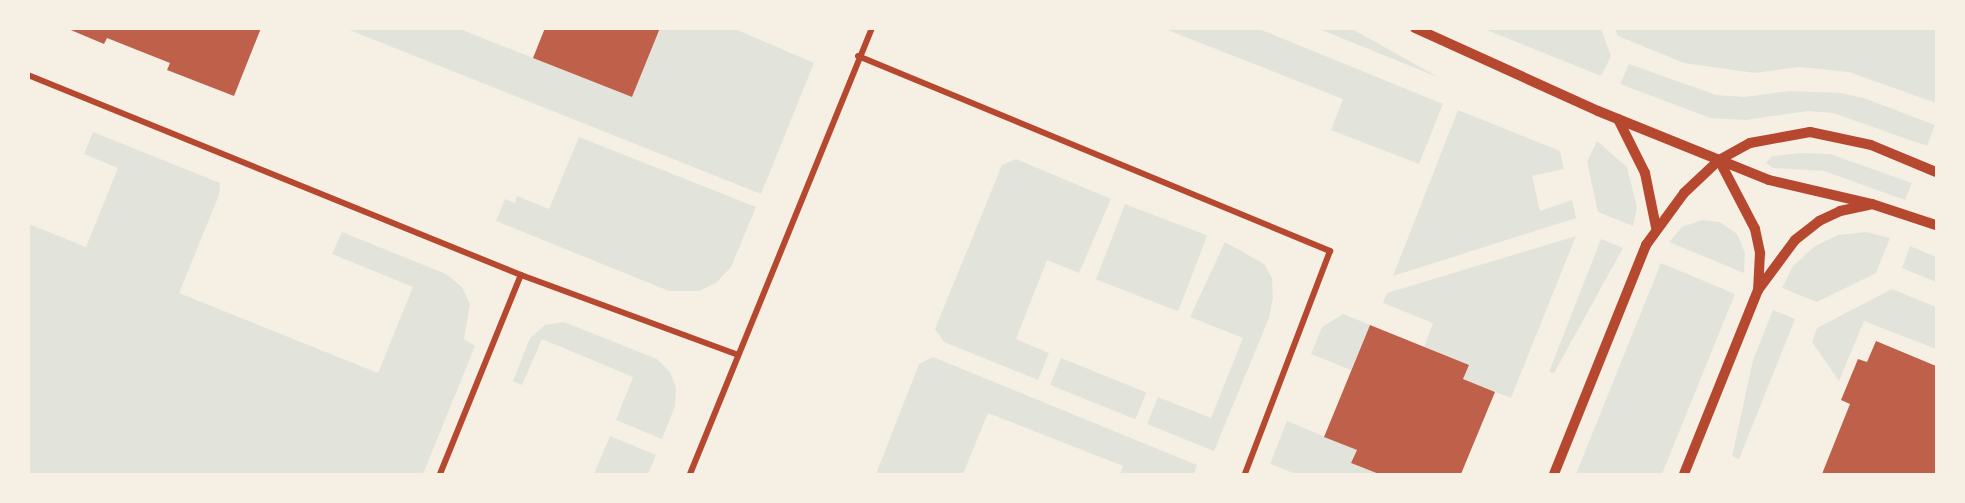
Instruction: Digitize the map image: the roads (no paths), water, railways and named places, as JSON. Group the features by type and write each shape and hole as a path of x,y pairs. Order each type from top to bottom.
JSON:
{"street":[{"path":"690,474 858,56 872,28"},
{"path":"1415,28 1618,119 1768,180 1872,204 1936,225"},
{"path":"858,56 1330,251 1245,474"},
{"path":"28,75 520,275 738,356"},
{"path":"1618,119 1645,173 1656,227"},
{"path":"1554,474 1656,227 1684,193 1719,160 1750,143 1810,132 1871,145 1936,172"},
{"path":"1719,160 1755,229 1760,253 1758,290"},
{"path":"1684,474 1758,290 1795,240 1819,221 1839,211 1872,204"},
{"path":"440,474 520,275"}]}
